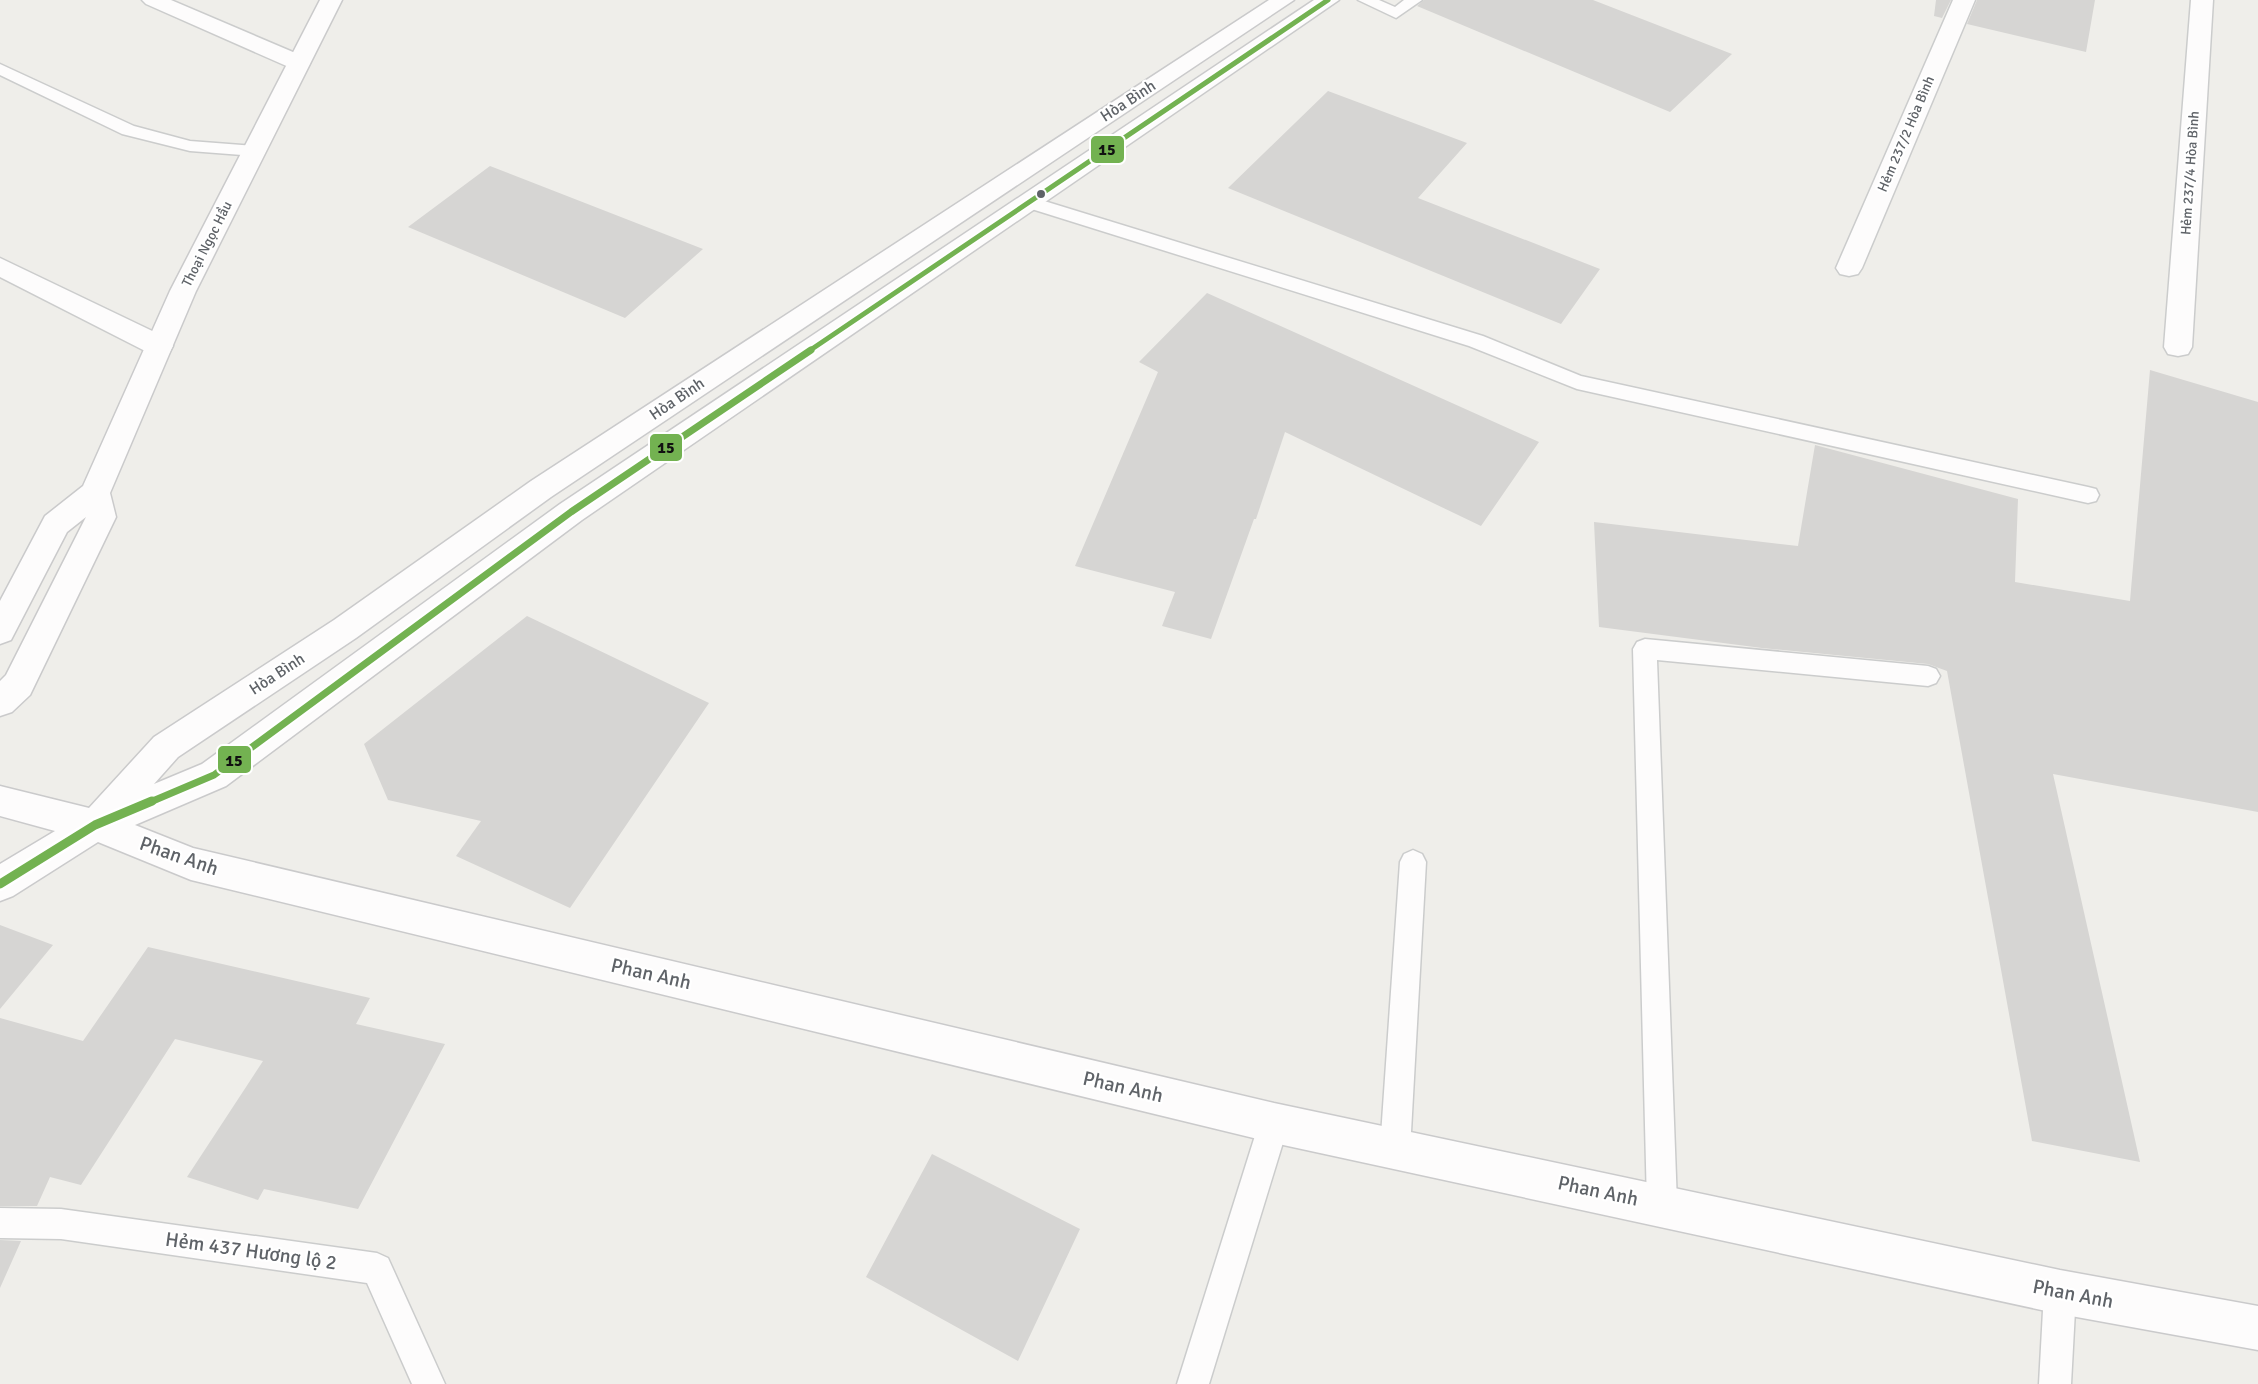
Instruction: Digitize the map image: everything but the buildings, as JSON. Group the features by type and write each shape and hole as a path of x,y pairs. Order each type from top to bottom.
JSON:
{"main road":[{"path":"153,0 299,63"},
{"name":"Thoại Ngọc Hầu","path":"0,631 56,524 95,493 183,291 331,0"},
{"name":"Hòa Bình","path":"95,825 166,747 345,629 551,482 1283,0"},
{"name":"Hòa Bình","path":"0,884 95,825 214,775 379,651 571,512 1328,0"},
{"name":"Hẻm 237/2 Hòa Bình","path":"1849,268 1964,0"},
{"name":"Hẻm 237/4 Hòa Bình","path":"2178,347 2202,0"},
{"path":"0,266 159,346"},
{"name":"Thoại Ngọc Hầu","path":"0,702 18,685 100,517 95,493"},
{"name":"Phan Anh","path":"0,801 95,825 191,864 1274,1123 1662,1204 2060,1292 2258,1328"}],"lane":[{"path":"1366,0 1396,13 1414,0"},
{"path":"0,69 128,130 190,146 255,151"},
{"path":"1028,202 1476,341 1577,382 2088,495"},
{"path":"1662,1204 1645,649 1928,676"},
{"path":"1395,1150 1413,862"},
{"path":"1193,1384 1274,1123"},
{"name":"Hẻm 437 Hương lộ 2","path":"0,1223 61,1224 377,1269 429,1384"},
{"path":"2055,1384 2060,1292"}],"transit line":[{"name":"15","path":"0,884 95,825 214,775 571,512 1328,0"}]}
